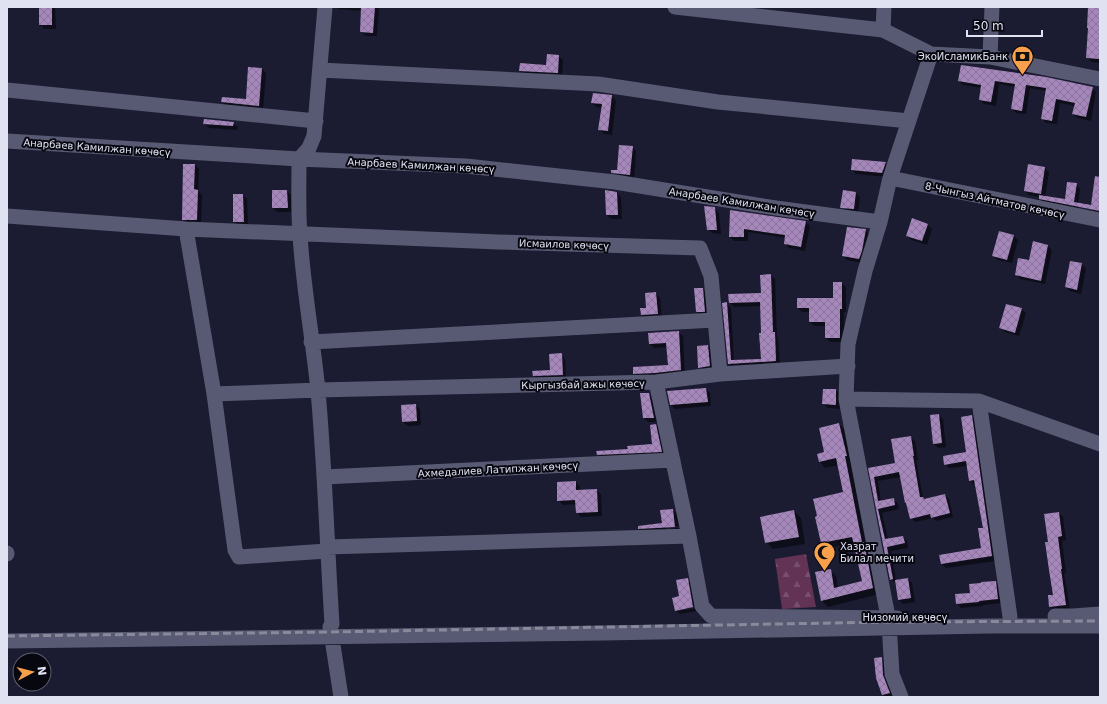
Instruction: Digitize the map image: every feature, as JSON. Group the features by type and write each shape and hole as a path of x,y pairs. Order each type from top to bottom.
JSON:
{"street":[{"path":"325,7 314,136 309,148 300,159 300,234 311,342 318,390 332,624 330,628 341,697"},
{"path":"675,7 883,30 931,54 990,57 1100,79"},
{"path":"883,30 884,7"},
{"path":"990,57 992,7"},
{"path":"901,697 892,674 888,623 846,399 848,344 865,271 880,222 890,178 931,54"},
{"path":"320,70 598,84 718,102 909,120"},
{"path":"7,90 316,121"},
{"name":"Анарбаев Камилжан көчөсү","path":"7,141 300,159 466,166 615,182 776,208 880,222"},
{"name":"8-Чынгыз Айтматов көчөсү","path":"890,178 1100,220"},
{"path":"7,216 186,229 300,234"},
{"path":"186,229 214,394 235,550 239,557 327,549 689,536 656,382"},
{"name":"Исмаилов көчөсү","path":"300,234 700,248 712,276 720,374"},
{"path":"311,342 715,320"},
{"name":"Кыргызбай ажы көчөсү","path":"214,394 656,382 720,374 848,366"},
{"path":"846,399 979,401 1100,444"},
{"path":"979,401 1010,616"},
{"name":"Ахмедалиев Латипжан көчөсү","path":"324,477 672,460"},
{"name":"Низомий көчөсү","path":"689,536 702,606 711,616 888,623 1010,616 1072,616 1100,614"},
{"path":"7,641 331,637 888,623 989,626 1100,626"}],"green space":[{"path":"806,554 816,607 782,609 775,559"}],"building":[{"path":"39,7 52,7 52,25 39,25"},
{"path":"361,7 375,7 373,33 360,32"},
{"path":"1088,7 1100,7 1099,59 1086,58"},
{"path":"547,54 559,55 558,73 519,71 520,63 546,65"},
{"path":"961,65 1046,77 1093,87 1086,117 1072,114 1075,103 1056,99 1052,121 1041,119 1046,88 1026,85 1022,111 1011,109 1015,84 995,81 991,102 979,100 981,85 958,81"},
{"path":"248,67 262,68 259,106 221,102 222,97 246,99"},
{"path":"593,93 612,95 608,131 598,130 602,104 591,103"},
{"path":"204,119 234,122 233,126 203,124"},
{"path":"619,145 633,146 630,175 611,173 611,170 617,171"},
{"path":"852,159 886,162 882,173 851,170"},
{"path":"183,164 195,164 194,189 198,190 197,220 182,220"},
{"path":"1028,164 1045,167 1041,194 1024,191"},
{"path":"1095,176 1100,177 1100,211 1039,199 1039,195 1065,199 1067,182 1077,183 1074,202 1091,205"},
{"path":"272,190 287,190 288,208 272,208"},
{"path":"605,190 617,192 618,215 606,215"},
{"path":"843,190 856,192 854,209 840,208"},
{"path":"233,194 243,194 244,222 233,222"},
{"path":"704,206 715,207 717,230 707,230"},
{"path":"730,210 806,221 801,247 784,244 785,235 744,229 744,237 729,237"},
{"path":"912,218 928,224 922,241 906,236"},
{"path":"847,227 866,229 859,259 842,256"},
{"path":"999,231 1014,235 1007,260 992,256"},
{"path":"1033,241 1048,245 1041,281 1015,275 1018,258 1029,260"},
{"path":"1070,261 1082,263 1077,290 1065,287"},
{"path":"771,274 773,332 775,332 776,361 728,364 722,303 727,302 731,360 761,359 759,333 761,333 760,302 729,303 728,294 761,293 760,275"},
{"path":"833,282 842,282 840,338 825,338 825,322 809,322 809,308 797,308 797,298 833,298"},
{"path":"694,288 703,288 705,312 696,312"},
{"path":"656,292 658,314 641,315 640,308 646,308 645,293"},
{"path":"1006,304 1022,308 1015,333 999,328"},
{"path":"679,331 681,370 633,374 633,367 668,365 666,343 649,344 648,333"},
{"path":"708,345 710,366 698,368 697,346"},
{"path":"562,353 563,375 533,376 532,371 550,370 549,354"},
{"path":"706,388 708,402 670,405 667,391"},
{"path":"823,389 836,389 836,405 822,404"},
{"path":"640,393 649,393 654,418 643,418"},
{"path":"416,404 417,421 402,422 401,405"},
{"path":"939,414 942,443 933,444 930,415"},
{"path":"972,415 992,556 941,564 939,555 981,548 978,528 983,528 974,480 969,481 966,461 944,465 943,456 966,452 961,417"},
{"path":"839,423 847,456 845,456 862,542 864,542 873,588 821,601 815,572 831,569 834,588 862,581 852,537 821,543 815,517 817,516 813,499 843,492 836,458 819,462 817,454 824,452 819,428"},
{"path":"656,424 662,452 597,455 596,451 628,449 627,446 652,444 650,425"},
{"path":"911,436 920,497 923,497 924,499 945,494 950,513 931,518 930,514 910,519 905,503 899,472 874,477 878,501 894,498 895,505 878,509 885,539 903,536 905,543 887,547 893,579 890,580 868,468 895,463 891,439"},
{"path":"576,481 576,490 597,489 598,512 576,513 575,500 557,501 557,482"},
{"path":"673,509 675,527 638,529 638,526 662,523 660,510"},
{"path":"794,510 799,537 765,543 760,517"},
{"path":"1059,512 1062,536 1058,537 1066,605 1049,607 1048,595 1053,595 1045,542 1048,542 1044,514"},
{"path":"688,578 693,607 675,611 672,598 679,596 676,580"},
{"path":"908,578 911,598 898,600 895,580"},
{"path":"996,581 998,599 956,604 955,594 970,593 969,584"},
{"path":"882,657 883,675 890,693 882,695 876,678 874,658"}],"railway":[{"path":"7,636 889,622 1100,621"}],"place":[{"name":"ЭкоИсламикБанк","path":"1023,76"},
{"name":"Хазрат Билал мечити","path":"824,572"}]}
